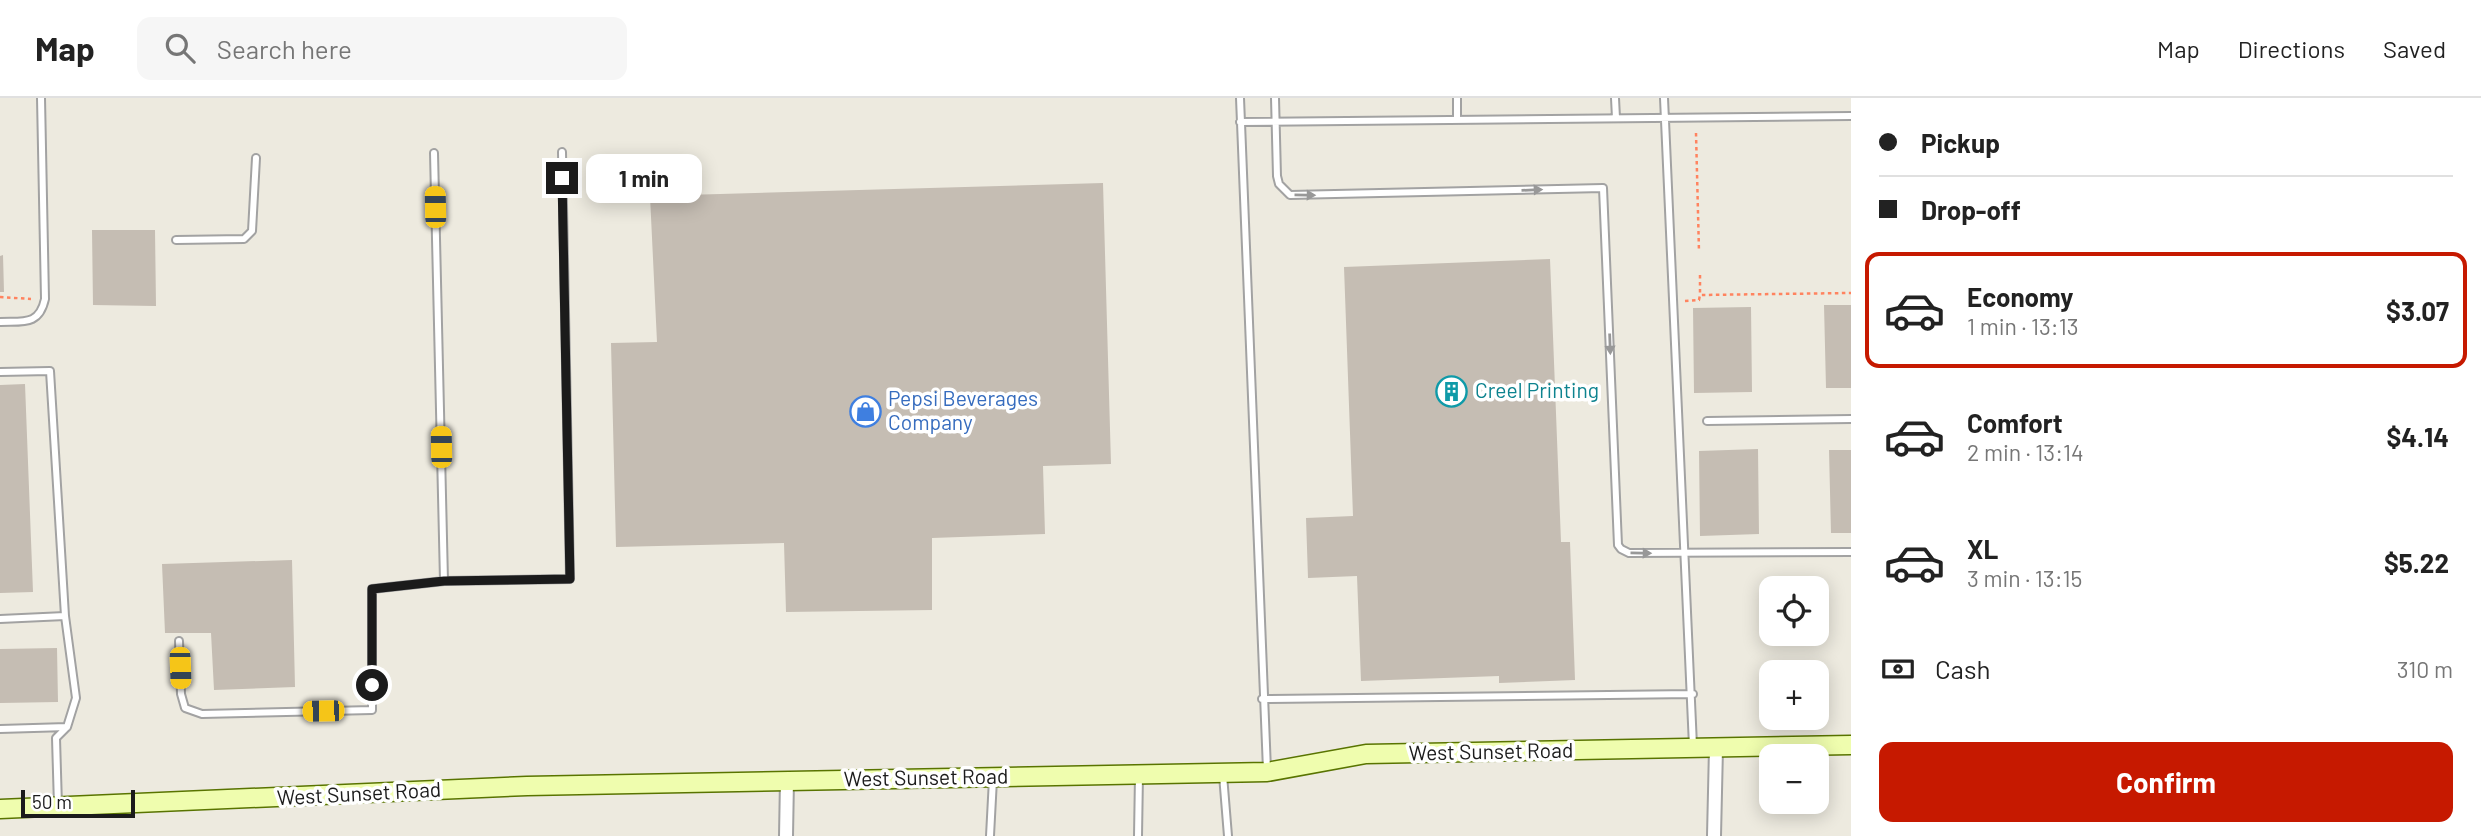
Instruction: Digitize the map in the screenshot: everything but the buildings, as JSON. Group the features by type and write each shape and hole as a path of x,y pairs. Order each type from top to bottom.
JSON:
{"main road":[{"name":"West Sunset Road","path":"0,810 527,786 1267,772 1366,754 1851,745"}],"street":[{"path":"1714,836 1716,748"},
{"path":"786,836 787,780"}],"lane":[{"path":"0,322 36,318 42,311 45,299 41,98"},
{"path":"1240,98 1267,772"},
{"path":"1275,98 1277,176 1279,184 1290,195 1603,188 1618,545 1629,552 1686,554 1851,552"},
{"path":"1457,98 1457,120"},
{"path":"1615,98 1616,118"},
{"path":"1664,98 1693,694 1693,748"},
{"path":"1240,122 1851,116"},
{"path":"179,641 181,695 185,708 202,714 372,710 372,589 444,581 570,579 562,152"},
{"path":"434,153 444,581"},
{"path":"176,240 244,239 252,231 256,158"},
{"path":"0,372 50,371 65,616 76,698 67,727 56,738 58,808"},
{"path":"1707,421 1851,419"},
{"path":"0,619 65,616"},
{"path":"1262,699 1693,694"},
{"path":"0,729 67,727"},
{"path":"1223,773 1228,836"},
{"path":"1138,836 1139,774"},
{"path":"990,836 993,777"}],"path":[{"path":"1696,134 1699,252"},
{"path":"1681,301 1699,300 1700,275"},
{"path":"1700,295 1851,293"},
{"path":"0,297 31,299"}],"place":[{"name":"Creel Printing","path":"1452,391"},
{"name":"Pepsi Beverages Company","path":"865,411"}],"route":[{"path":"372,685 372,589 444,581 570,579 562,178"}]}
